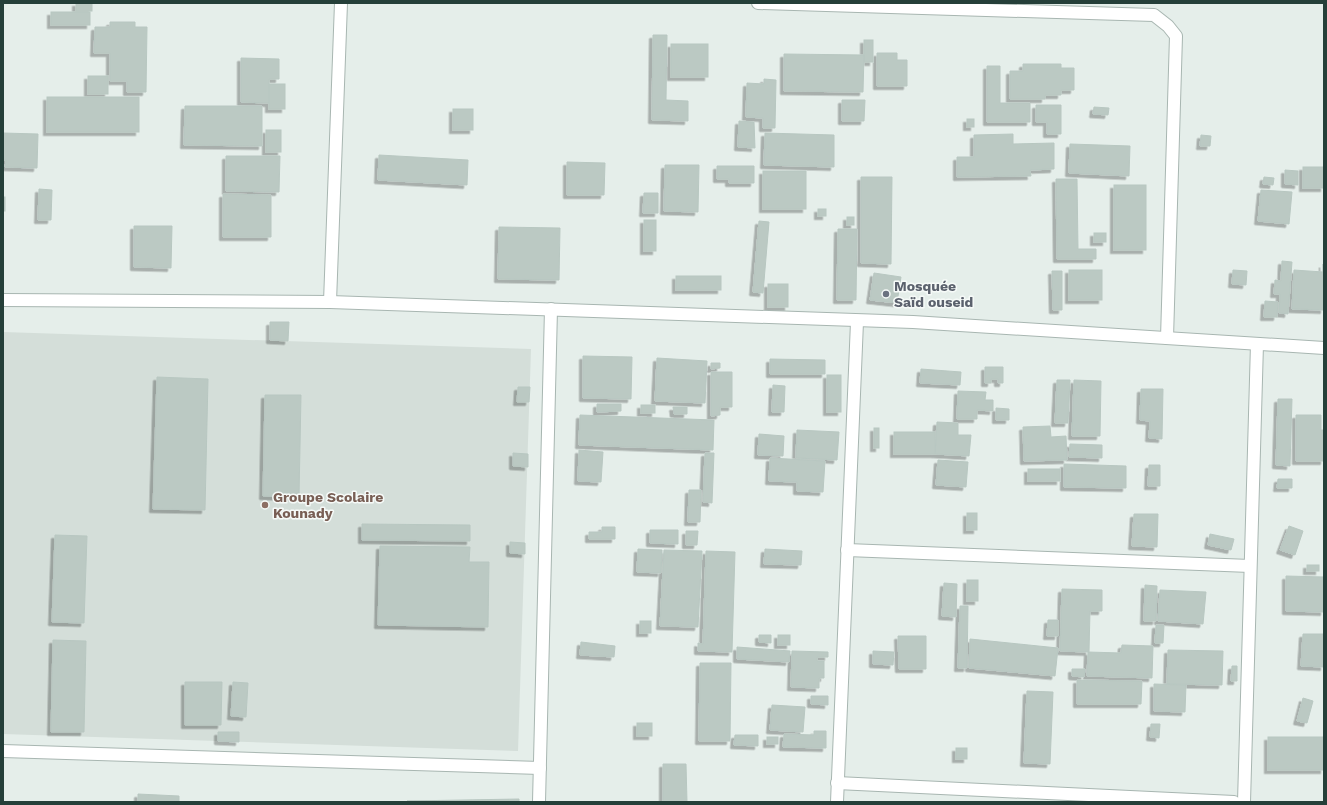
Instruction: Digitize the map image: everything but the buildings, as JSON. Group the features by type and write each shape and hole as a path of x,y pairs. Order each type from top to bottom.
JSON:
{"street":[{"path":"330,302 341,3"},
{"path":"758,3 1154,15 1168,26 1176,36 1167,338"},
{"path":"3,300 330,302 551,309 857,322 913,322 1324,348"},
{"path":"539,802 551,309"},
{"path":"837,802 857,322"},
{"path":"1244,802 1257,344"},
{"path":"847,550 1250,566"},
{"path":"3,751 540,768"},
{"path":"838,783 1234,802"}],"shaded area":[{"name":"Groupe Scolaire Kounady","path":"3,332 531,349 518,751 3,734"}],"place":[{"name":"Mosquée Saïd ouseid","path":"886,294"},
{"name":"Groupe Scolaire Kounady","path":"265,505"}]}
